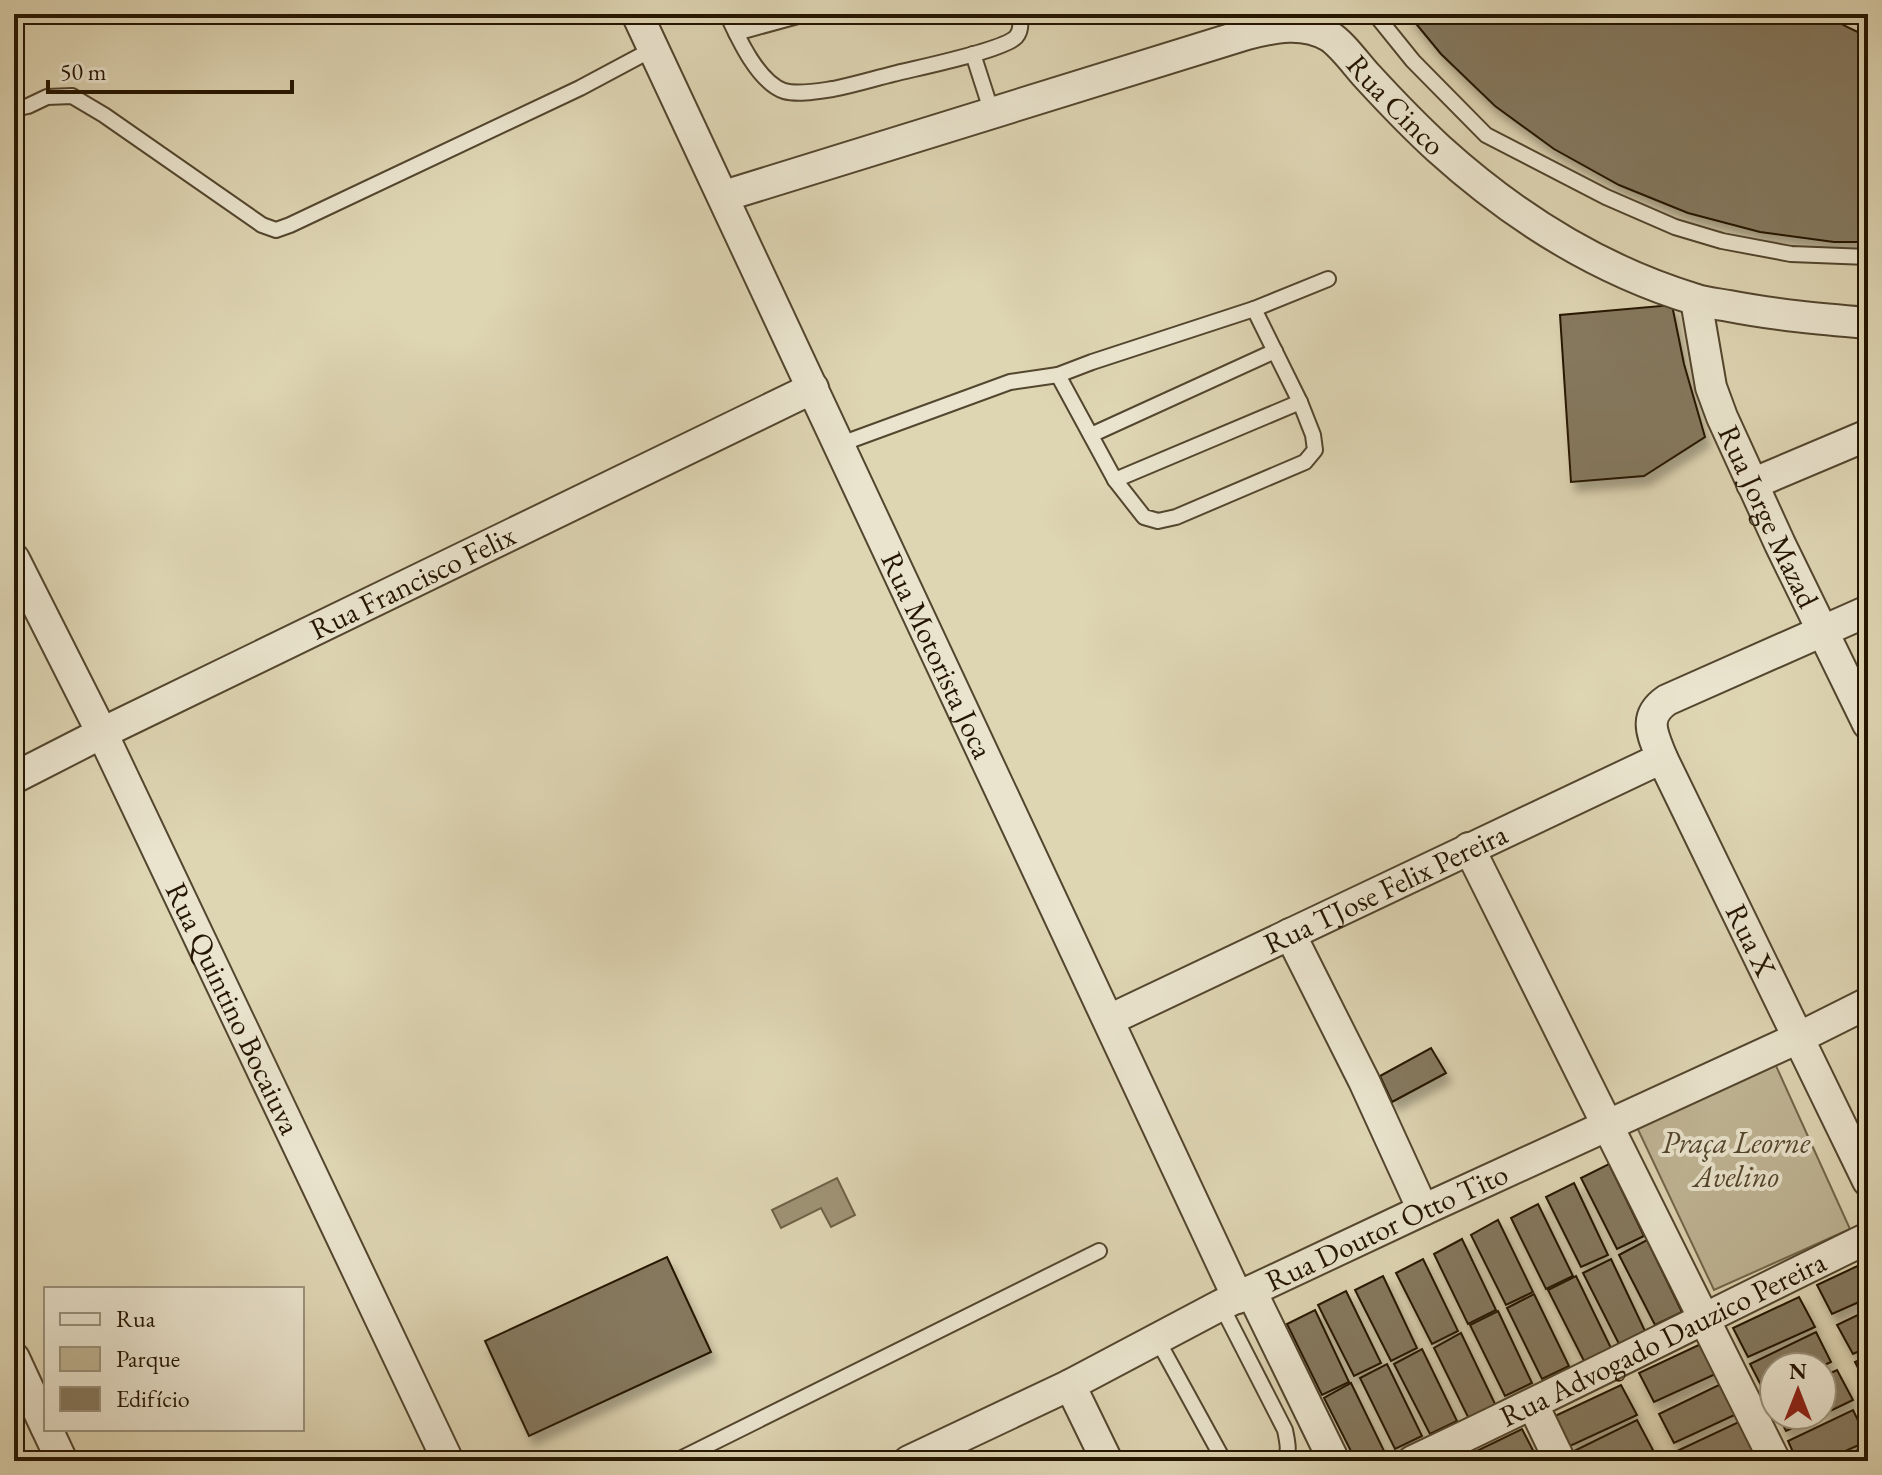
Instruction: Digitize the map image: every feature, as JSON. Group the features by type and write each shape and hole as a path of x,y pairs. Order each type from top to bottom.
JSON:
{"street":[{"name":"Rua Motorista Joca","path":"637,14 1237,1298 1334,1461"},
{"name":"Rua Cinco","path":"724,196 1247,34 1308,21 1331,37 1420,132 1467,174 1565,242 1626,273 1696,300 1768,314 1868,323"},
{"name":"Rua Jorge Mazad","path":"1696,300 1711,387 1722,417 1868,724"},
{"name":"Rua Francisco Felix","path":"14,778 813,388"},
{"path":"1752,484 1868,435"},
{"name":"Rua Quintino Bocaiuva","path":"14,559 102,733 448,1461"},
{"path":"1822,631 1868,611"},
{"name":"Rua X","path":"1822,631 1667,700 1658,708 1651,722 1662,758 1868,1181"},
{"name":"Rua TJose Felix Pereira","path":"1109,1020 1662,758"},
{"path":"1469,848 1775,1461"},
{"path":"1290,934 1364,1081 1423,1210"},
{"name":"Rua Doutor Otto Tito","path":"909,1461 1070,1385 1237,1298 1868,1003"},
{"name":"Rua Advogado Dauzico Pereira","path":"1413,1461 1533,1405 1868,1238"},
{"path":"14,1358 44,1424"},
{"path":"1070,1385 1107,1461"},
{"path":"1533,1405 1560,1461"},
{"path":"47,1431 62,1461"}],"lane":[{"path":"727,14 768,82 786,92 835,88 973,54 1014,39 1021,24 1019,14"},
{"path":"736,33 805,14"},
{"path":"1375,14 1413,61 1486,135 1606,197 1675,227 1722,241 1791,254 1868,257"},
{"path":"14,109 47,97 72,96 262,225 276,230 580,88 653,49"},
{"path":"973,54 992,113"},
{"path":"838,445 1010,382 1058,375 1254,309 1328,279"},
{"path":"1058,375 1115,480 1144,517 1158,521 1176,517 1305,462 1315,450 1313,435 1300,402 1254,309"},
{"path":"1091,435 1275,351"},
{"path":"1115,480 1300,402"},
{"path":"676,1461 1099,1251"},
{"path":"1237,1298 1285,1430 1288,1454 1285,1461"},
{"path":"1157,1339 1224,1461"}],"green space":[{"name":"Praça Leorne Avelino","path":"1772,1057 1850,1229 1714,1290 1633,1119"}],"shaded area":[{"path":"837,1178 855,1215 831,1227 821,1208 781,1228 772,1210"}],"building":[{"path":"1408,14 1827,14 1868,37 1868,242 1834,242 1760,232 1688,213 1619,185 1554,149 1495,106 1441,54"},
{"path":"1672,305 1684,364 1705,437 1644,476 1571,482 1560,315"},
{"path":"1431,1048 1446,1073 1392,1102 1380,1076"},
{"path":"1609,1164 1644,1236 1617,1249 1581,1178"},
{"path":"1574,1183 1608,1255 1581,1267 1546,1197"},
{"path":"1538,1204 1573,1276 1546,1289 1511,1218"},
{"path":"1498,1220 1533,1292 1506,1305 1471,1235"},
{"path":"1462,1239 1496,1310 1468,1324 1434,1254"},
{"path":"1647,1240 1682,1312 1655,1325 1619,1255"},
{"path":"667,1257 711,1352 529,1436 485,1341"},
{"path":"1423,1259 1458,1331 1432,1344 1396,1273"},
{"path":"1611,1259 1645,1331 1619,1344 1583,1273"},
{"path":"1868,1261 1868,1298 1832,1314 1817,1285"},
{"path":"1383,1276 1417,1348 1391,1361 1355,1290"},
{"path":"1576,1276 1611,1348 1584,1361 1548,1290"},
{"path":"1346,1291 1381,1363 1354,1376 1318,1305"},
{"path":"1534,1294 1569,1366 1542,1379 1507,1308"},
{"path":"1799,1297 1815,1327 1748,1357 1733,1328"},
{"path":"1315,1310 1349,1382 1322,1395 1287,1324"},
{"path":"1868,1310 1868,1347 1853,1354 1837,1325"},
{"path":"1498,1311 1532,1383 1505,1396 1470,1325"},
{"path":"1816,1332 1826,1351 1777,1351"},
{"path":"1461,1333 1496,1406 1469,1419 1434,1348"},
{"path":"1705,1342 1720,1372 1654,1402 1639,1373"},
{"path":"1422,1349 1457,1421 1430,1434 1394,1364"},
{"path":"1868,1356 1868,1388 1855,1362"},
{"path":"1758,1360 1758,1379 1750,1364"},
{"path":"1387,1364 1422,1436 1395,1449 1360,1378"},
{"path":"1838,1372 1853,1400 1838,1407"},
{"path":"1725,1382 1741,1412 1674,1443 1659,1414"},
{"path":"1351,1383 1386,1455 1374,1461 1356,1461 1324,1398"},
{"path":"1621,1385 1637,1415 1570,1446 1555,1416"},
{"path":"1853,1410 1868,1441 1823,1461 1797,1461 1788,1441 1809,1431 1838,1431 1838,1417"},
{"path":"1637,1420 1653,1450 1630,1461 1576,1461 1572,1452"},
{"path":"1743,1420 1758,1450 1734,1461 1682,1461 1677,1451"},
{"path":"1522,1429 1538,1460 1456,1461"},
{"path":"1868,1445 1868,1461 1835,1461"}]}
